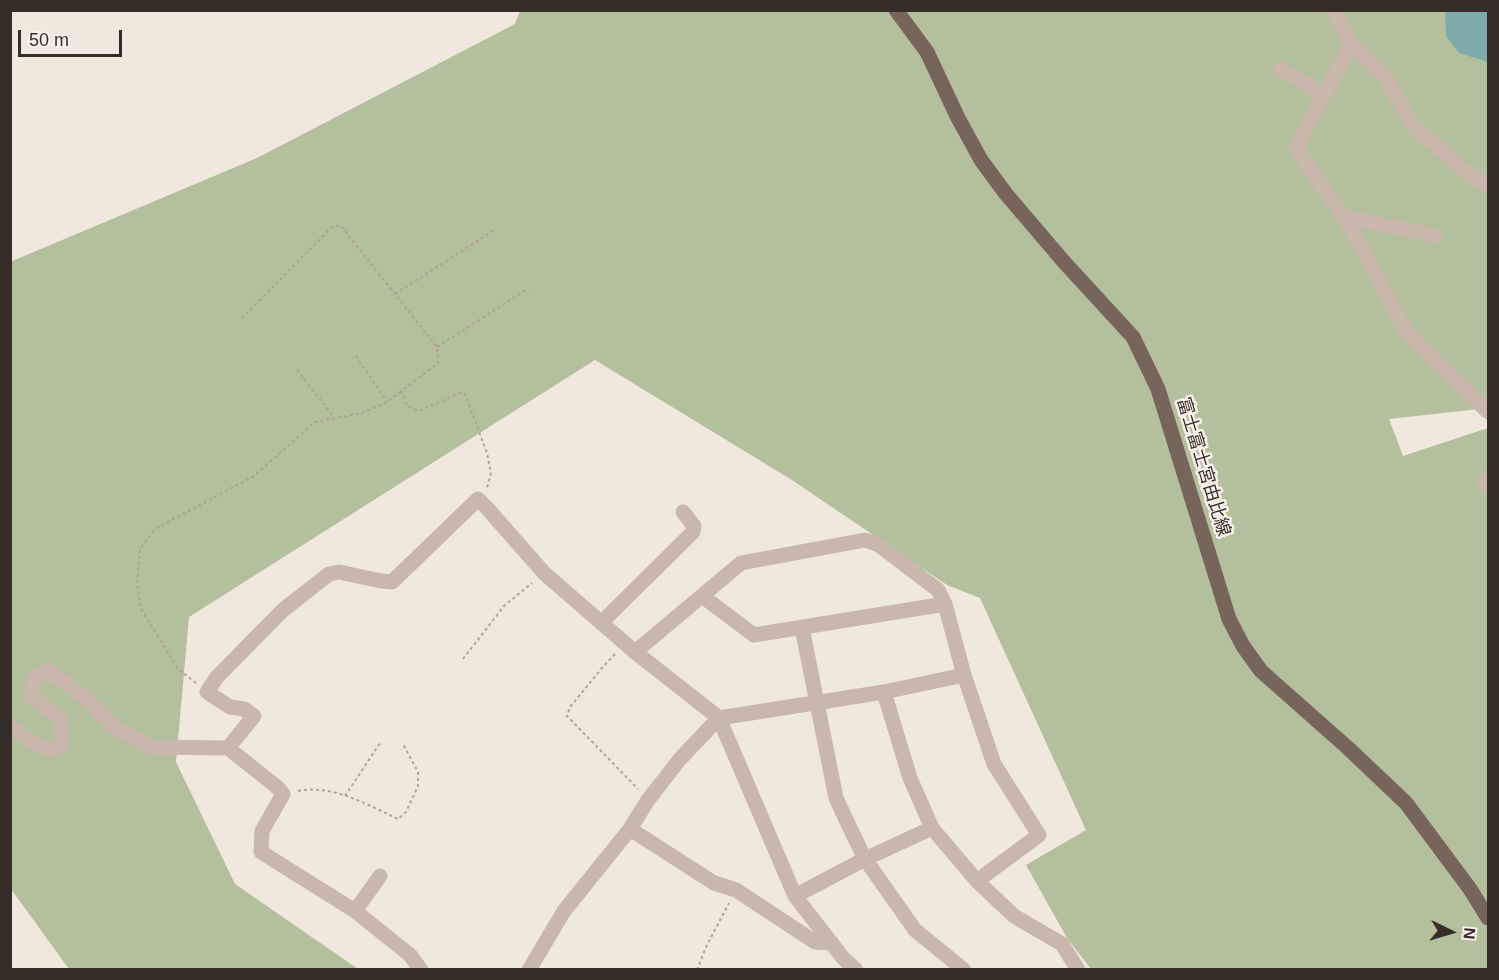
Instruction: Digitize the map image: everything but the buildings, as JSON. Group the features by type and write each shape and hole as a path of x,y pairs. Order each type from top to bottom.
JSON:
{"main road":[{"name":"富士富士宮由比線","path":"896,10 927,52 981,160 1006,194 1064,262 1133,337 1158,389 1229,619 1243,646 1261,670 1406,803 1470,889 1488,918"}],"street":[{"path":"1333,10 1351,44 1385,77 1414,127 1476,180 1488,185"},
{"path":"1351,44 1296,148 1351,229 1407,333 1488,412"},
{"path":"1281,69 1324,95"},
{"path":"1342,216 1435,236"},
{"path":"228,748 254,716 244,709 230,707 207,692 217,676 283,609 329,574 339,572 392,582 477,499 544,573 630,648 719,718 795,896 843,958 856,969"},
{"path":"601,623 693,531 694,526 683,512"},
{"path":"630,648 702,596 741,563 865,540 879,545 938,590 945,604 964,675 994,764 1039,835 977,880"},
{"path":"702,596 754,635 945,604"},
{"path":"802,628 836,798 849,826 865,859 915,930 964,969"},
{"path":"10,726 33,743 52,750 62,744 60,719 31,696 34,679 47,671 71,686 114,727 150,747 228,748 283,794 262,831 261,852 355,911 410,955 421,969"},
{"path":"529,969 564,911 630,829 648,800 680,759 719,718 884,692 964,675"},
{"path":"884,692 910,778 932,828 977,880 1014,916 1062,944 1078,969"},
{"path":"795,896 865,859 932,828"},
{"path":"630,829 714,883 736,890 815,942 832,943"},
{"path":"355,911 380,876"}],"path":[{"path":"207,692 178,669 141,609 137,583 140,549 155,529 254,476 315,422 363,413 387,402 438,363 436,347 340,225 332,227 242,318"},
{"path":"394,294 496,229"},
{"path":"436,347 529,288"},
{"path":"356,356 387,402"},
{"path":"297,370 334,417"},
{"path":"401,392 407,405 415,410 422,410 459,393 465,394 487,453 491,473 487,487 477,499"},
{"path":"463,659 504,606 544,573"},
{"path":"630,648 602,668 570,707 567,716 648,800"},
{"path":"345,796 381,743"},
{"path":"283,794 308,789 333,792 398,819 406,812 418,786 418,772 403,744"},
{"path":"697,969 736,890"}],"green space":[{"path":"520,11 1488,11 1488,408 1389,419 1403,456 1488,428 1488,969 1091,969 1067,938 1026,865 1086,830 980,598 947,585 792,480 595,360 189,617 176,762 235,884 358,969 69,969 11,889 10,262 257,158 515,24"}],"water":[{"path":"1445,11 1488,11 1488,62 1459,53 1446,36"}]}
